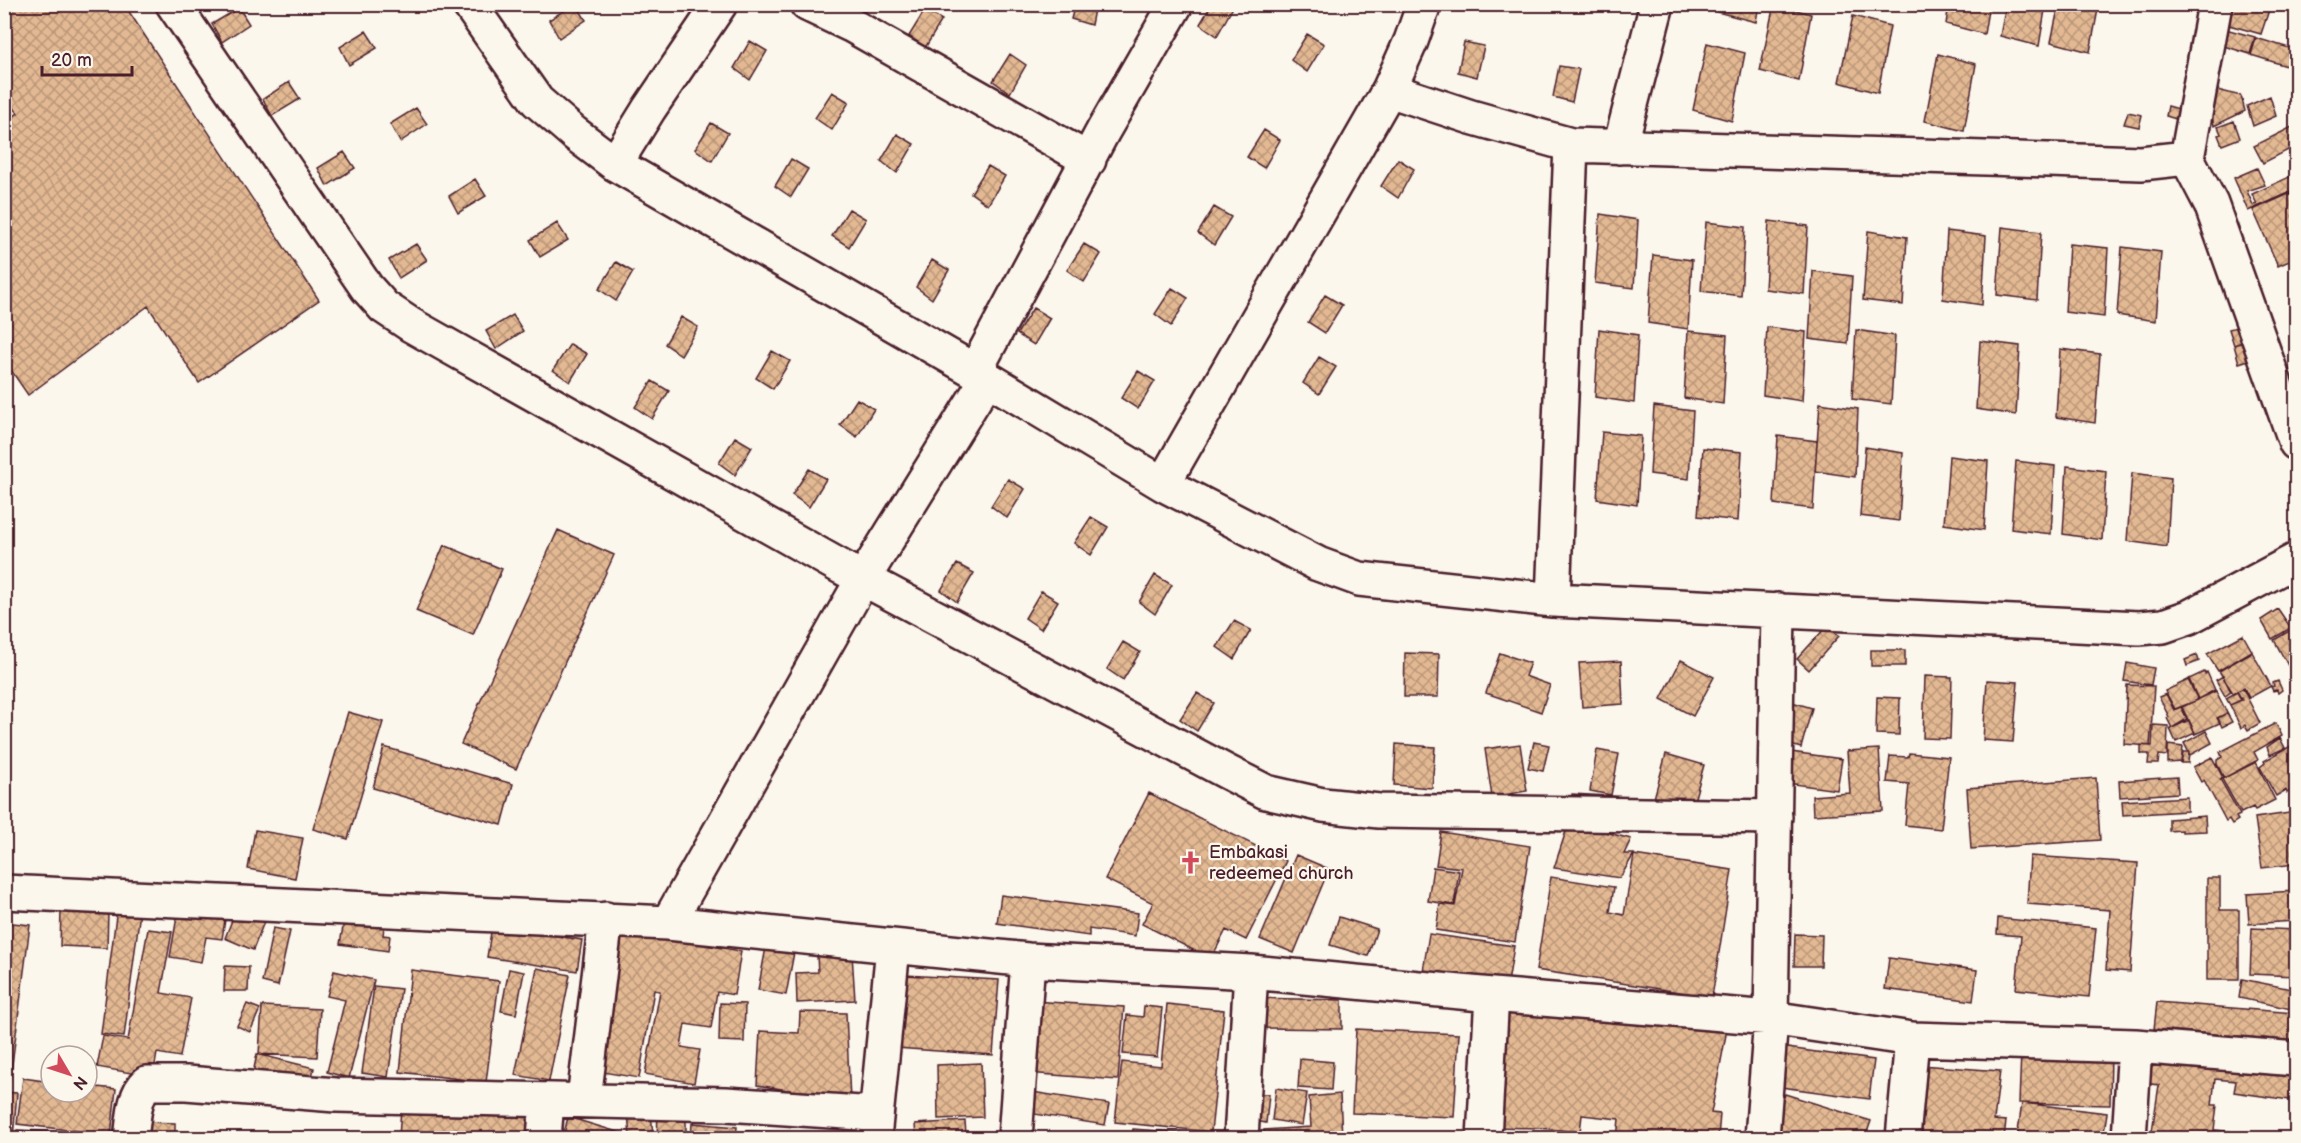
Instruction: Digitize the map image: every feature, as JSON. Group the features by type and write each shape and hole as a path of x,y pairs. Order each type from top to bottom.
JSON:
{"street":[{"path":"173,4 367,288 384,307 411,325 863,579 1266,792 1323,805 1379,811 1775,817"},
{"path":"469,4 537,101 615,164 981,375 1162,484 1318,564 1359,579 1553,600 2127,627 2163,626 2189,617 2296,560"},
{"path":"615,164 720,4"},
{"path":"807,4 851,25 1089,160"},
{"path":"668,923 981,375 1103,131 1176,4"},
{"path":"1162,484 1389,90 1411,41 1424,4"},
{"path":"1620,147 1657,4"},
{"path":"2215,4 2187,158 2211,204 2296,442"},
{"path":"1389,90 1471,117 1571,145 2142,163 2187,158"},
{"path":"1553,600 1571,145"},
{"path":"1762,1138 1771,1018 1778,610"},
{"path":"4,892 668,923 1028,960 1251,972 1771,1018 1912,1039 2135,1046 2296,1059"},
{"path":"584,1099 606,919"},
{"path":"131,1138 137,1101 141,1089 147,1083 186,1083 336,1095 726,1104 875,1126 893,947"},
{"path":"1016,1138 1028,960"},
{"path":"1241,1138 1251,972"},
{"path":"1484,1138 1492,995"},
{"path":"1903,1138 1912,1039"},
{"path":"2129,1138 2135,1046"},
{"path":"544,1138 547,1101"}],"building":[{"path":"4,4 124,4 319,300 199,383 148,306 28,395 4,360 4,123 18,113 4,95"},
{"path":"574,4 586,20 559,38 549,20"},
{"path":"1075,4 1095,4 1091,25 1071,19"},
{"path":"1212,4 1228,4 1233,7 1217,36 1200,24"},
{"path":"1573,4 1594,4 1593,10"},
{"path":"1718,4 1759,4 1756,22 1717,12"},
{"path":"1774,4 1811,14 1799,81 1760,71"},
{"path":"1949,4 1989,4 1984,34 1946,24"},
{"path":"2006,4 2046,4 2039,46 2000,36"},
{"path":"2059,4 2099,4 2090,52 2051,42"},
{"path":"2222,4 2271,4 2261,34 2218,22"},
{"path":"239,8 249,24 222,42 212,24"},
{"path":"925,10 942,20 925,48 909,36"},
{"path":"1853,16 1890,26 1878,93 1839,82"},
{"path":"2218,27 2255,37 2250,54 2214,43"},
{"path":"366,31 377,48 349,65 340,47"},
{"path":"1307,34 1324,44 1307,72 1291,60"},
{"path":"2256,38 2296,50 2290,67 2251,55"},
{"path":"750,41 767,51 750,80 734,68"},
{"path":"1464,42 1484,46 1477,77 1458,72"},
{"path":"1707,43 1745,53 1732,121 1693,110"},
{"path":"1010,54 1026,65 1010,93 993,81"},
{"path":"1938,54 1976,64 1964,131 1925,121"},
{"path":"1559,66 1579,69 1572,102 1553,97"},
{"path":"289,82 300,99 272,116 263,99"},
{"path":"2206,87 2241,96 2245,111 2214,126"},
{"path":"832,92 849,102 832,130 815,118"},
{"path":"2270,96 2276,116 2253,126 2247,106"},
{"path":"2168,106 2179,109 2176,119 2166,116"},
{"path":"416,108 427,124 400,142 390,124"},
{"path":"2128,112 2142,115 2139,127 2124,124"},
{"path":"2234,121 2240,138 2222,145 2218,127"},
{"path":"711,123 728,133 712,161 695,149"},
{"path":"2294,126 2296,146 2263,163 2254,146"},
{"path":"1264,130 1280,140 1264,168 1247,157"},
{"path":"897,134 914,144 897,173 881,161"},
{"path":"344,152 355,168 327,186 318,168"},
{"path":"791,159 808,169 791,197 775,186"},
{"path":"1398,159 1414,169 1398,198 1381,186"},
{"path":"988,166 1005,176 988,205 971,193"},
{"path":"2257,168 2265,185 2247,191 2253,205 2257,204 2252,194 2296,174 2296,192 2292,194 2291,192 2248,211 2234,178"},
{"path":"475,179 486,196 458,213 449,196"},
{"path":"2291,193 2296,205 2296,258 2278,266 2253,210"},
{"path":"1214,207 1231,217 1214,245 1198,233"},
{"path":"849,209 866,219 849,247 832,236"},
{"path":"1600,214 1638,220 1634,288 1595,283"},
{"path":"1769,221 1808,226 1804,294 1765,289"},
{"path":"1706,222 1745,227 1741,296 1701,291"},
{"path":"557,223 568,240 540,257 530,240"},
{"path":"2002,227 2041,232 2037,300 1997,295"},
{"path":"1868,231 1907,237 1903,305 1863,300"},
{"path":"1947,231 1986,236 1982,305 1943,299"},
{"path":"416,244 427,260 399,278 389,260"},
{"path":"1084,244 1101,254 1084,282 1067,270"},
{"path":"2069,244 2108,248 2104,317 2065,312"},
{"path":"2122,247 2161,252 2156,321 2117,315"},
{"path":"1653,255 1692,260 1688,329 1648,323"},
{"path":"932,260 949,270 932,299 916,287"},
{"path":"616,262 633,272 616,301 599,289"},
{"path":"1813,271 1852,276 1848,344 1809,339"},
{"path":"1172,288 1188,298 1171,326 1155,314"},
{"path":"1325,295 1342,305 1325,333 1308,322"},
{"path":"1033,308 1050,318 1034,345 1017,334"},
{"path":"513,315 523,331 496,349 486,331"},
{"path":"681,317 698,327 681,355 665,344"},
{"path":"2241,326 2245,341 2234,345 2229,329"},
{"path":"1767,327 1806,332 1802,401 1763,395"},
{"path":"1599,329 1638,335 1634,403 1595,397"},
{"path":"1856,330 1895,336 1891,404 1852,399"},
{"path":"1688,331 1727,335 1723,404 1684,398"},
{"path":"1980,341 2020,346 2016,415 1976,409"},
{"path":"2246,341 2252,359 2239,363 2234,345"},
{"path":"570,344 587,354 570,382 553,370"},
{"path":"2060,349 2100,354 2095,423 2056,417"},
{"path":"772,351 790,361 773,389 756,378"},
{"path":"1319,357 1336,367 1319,394 1303,383"},
{"path":"1138,371 1155,381 1138,409 1121,398"},
{"path":"652,381 669,391 652,419 635,407"},
{"path":"857,399 874,409 857,437 840,425"},
{"path":"1820,403 1858,409 1855,477 1815,471"},
{"path":"1654,406 1693,411 1689,479 1650,474"},
{"path":"1602,432 1641,436 1637,505 1597,499"},
{"path":"1778,436 1817,441 1813,509 1774,504"},
{"path":"735,437 752,447 735,475 719,463"},
{"path":"1865,447 1903,453 1899,521 1860,516"},
{"path":"1703,448 1742,452 1738,521 1698,516"},
{"path":"1949,456 1988,461 1984,530 1944,524"},
{"path":"2016,461 2055,466 2051,534 2011,529"},
{"path":"2067,466 2106,471 2102,540 2063,534"},
{"path":"809,469 826,479 809,507 792,495"},
{"path":"2132,473 2171,478 2167,547 2127,541"},
{"path":"1008,479 1025,489 1007,518 991,506"},
{"path":"1091,517 1108,527 1091,555 1074,543"},
{"path":"558,530 614,555 516,769 461,744"},
{"path":"444,545 502,569 473,635 416,611"},
{"path":"957,564 974,573 957,602 941,590"},
{"path":"1155,575 1172,585 1155,614 1139,602"},
{"path":"1041,591 1058,601 1041,629 1025,618"},
{"path":"2296,605 2296,617 2293,619 2289,608"},
{"path":"2278,609 2291,628 2272,639 2261,620"},
{"path":"1234,621 1251,630 1234,659 1217,647"},
{"path":"1827,626 1839,636 1809,670 1797,659"},
{"path":"2296,627 2296,680 2274,640"},
{"path":"2243,635 2252,651 2218,671 2207,654"},
{"path":"1123,642 1140,652 1123,680 1107,669"},
{"path":"1871,650 1905,650 1905,666 1871,666"},
{"path":"2252,652 2271,686 2249,698 2244,688 2233,693 2219,671"},
{"path":"1405,653 1439,654 1438,697 1404,697"},
{"path":"1500,653 1530,663 1525,676 1550,685 1541,712 1486,693"},
{"path":"2197,655 2199,661 2187,666 2185,660"},
{"path":"1681,660 1714,677 1693,716 1661,699"},
{"path":"1621,661 1623,704 1582,707 1579,663"},
{"path":"2127,663 2154,668 2151,685 2124,681"},
{"path":"2204,672 2205,674 2207,672 2215,690 2198,699 2189,679"},
{"path":"1925,676 1952,677 1950,739 1923,738"},
{"path":"2223,676 2231,692 2225,696 2216,680"},
{"path":"1987,680 2018,682 2013,742 1983,740"},
{"path":"2188,680 2198,700 2175,709 2165,691"},
{"path":"2278,681 2282,690 2278,693 2271,687"},
{"path":"2127,685 2154,686 2150,746 2124,744"},
{"path":"2243,689 2260,723 2248,730 2245,725 2241,728 2230,705 2242,700 2237,691"},
{"path":"2216,691 2227,713 2217,718 2220,723 2195,734 2182,707"},
{"path":"2237,692 2241,700 2230,705 2226,698"},
{"path":"1197,693 1214,703 1197,731 1180,719"},
{"path":"2166,694 2174,710 2181,707 2187,719 2172,728 2159,697"},
{"path":"1877,697 1900,698 1899,735 1876,734"},
{"path":"1792,702 1812,708 1801,748 1781,742"},
{"path":"348,712 383,722 348,839 313,829"},
{"path":"2227,713 2232,722 2222,727 2218,718"},
{"path":"2189,720 2195,733 2176,742 2170,729"},
{"path":"2276,723 2282,736 2254,752 2258,760 2224,778 2217,764 2217,760 2222,757 2220,752"},
{"path":"2153,725 2168,726 2167,756 2159,755 2158,764 2148,764 2149,754 2141,754 2141,745 2152,746"},
{"path":"2206,731 2212,743 2190,755 2184,743"},
{"path":"2280,738 2285,748 2270,755 2267,747"},
{"path":"1534,742 1549,745 1543,771 1528,768"},
{"path":"2296,743 2296,787 2276,796 2260,767 2265,763 2264,761"},
{"path":"1396,744 1435,747 1432,788 1394,785"},
{"path":"1520,744 1527,791 1492,797 1485,749"},
{"path":"2168,745 2183,747 2181,762 2168,763"},
{"path":"384,747 513,784 502,825 373,788"},
{"path":"1879,749 1883,811 1813,815 1812,796 1850,793 1847,751"},
{"path":"1597,750 1619,754 1611,795 1590,791"},
{"path":"1791,752 1842,759 1837,790 1787,783"},
{"path":"2183,752 2189,752 2188,763 2181,763"},
{"path":"1909,753 1949,757 1941,829 1905,825 1909,784 1887,782 1890,756 1908,757"},
{"path":"1666,754 1704,765 1691,812 1653,802"},
{"path":"2212,757 2223,778 2220,779 2240,815 2236,817 2238,820 2232,824 2229,819 2226,821 2204,780 2201,782 2193,767"},
{"path":"2256,762 2275,800 2255,810 2253,807 2241,813 2222,779"},
{"path":"2177,777 2178,793 2120,797 2119,781"},
{"path":"2096,778 2100,840 1971,849 1967,788"},
{"name":"Embakasi redeemed church","path":"1149,793 1286,861 1246,940 1226,930 1211,959 1142,924 1153,903 1105,879"},
{"path":"1572,794 1626,797 1623,807 1571,811"},
{"path":"2187,797 2187,811 2123,815 2122,801"},
{"path":"2296,812 2296,864 2262,868 2255,818"},
{"path":"2205,816 2206,831 2169,831 2169,819"},
{"path":"1569,822 1631,839 1624,854 1634,854 1620,878 1554,868"},
{"path":"255,830 303,838 295,878 248,869"},
{"path":"1441,832 1530,846 1515,942 1436,930 1440,904 1455,906 1462,868 1436,865"},
{"path":"1296,855 1329,869 1294,953 1260,939"},
{"path":"1634,855 1732,870 1712,997 1536,970 1551,877 1614,887 1610,912 1624,915"},
{"path":"2030,856 2138,863 2130,972 2106,970 2110,910 2027,904"},
{"path":"1433,867 1459,871 1454,905 1428,901"},
{"path":"2207,878 2220,878 2220,910 2239,910 2239,980 2207,980"},
{"path":"2296,891 2296,921 2249,924 2247,894"},
{"path":"1001,895 1138,913 1135,936 1089,929 1089,936 997,923"},
{"path":"179,905 226,913 222,939 206,937 201,962 170,957"},
{"path":"117,908 140,911 124,1037 101,1034"},
{"path":"236,910 264,922 253,950 225,938"},
{"path":"61,911 108,912 107,948 60,946"},
{"path":"1339,917 1377,929 1368,956 1330,945"},
{"path":"1998,918 2096,928 2089,997 2016,989 2021,936 1997,934"},
{"path":"344,921 384,927 383,935 390,936 388,951 340,944"},
{"path":"4,922 30,925 10,1080 4,1079"},
{"path":"492,926 582,940 577,971 487,957"},
{"path":"273,928 290,931 278,986 262,982"},
{"path":"2252,928 2296,930 2296,976 2250,974"},
{"path":"148,929 172,932 161,993 191,998 180,1057 157,1053 153,1077 99,1067 103,1036 128,1040"},
{"path":"621,931 741,951 734,995 717,992 711,1028 685,1024 681,1047 700,1050 694,1083 645,1074 660,991 654,990 639,1078 596,1071"},
{"path":"1429,934 1514,946 1508,983 1423,971"},
{"path":"1795,934 1822,935 1821,966 1794,966"},
{"path":"767,942 795,947 786,995 758,990"},
{"path":"852,954 855,1000 797,1003 796,973 818,972 817,956"},
{"path":"1889,958 1977,970 1973,1001 1885,989"},
{"path":"225,966 249,967 248,991 224,991"},
{"path":"537,968 570,975 549,1081 515,1075"},
{"path":"509,969 524,972 516,1014 501,1011"},
{"path":"411,970 499,981 486,1082 400,1072"},
{"path":"334,971 374,980 349,1078 327,1072 345,1000 327,996"},
{"path":"904,975 999,980 993,1055 896,1048"},
{"path":"2242,979 2296,990 2296,1010 2239,998"},
{"path":"374,986 401,989 388,1077 362,1073"},
{"path":"1255,998 1342,1000 1342,1029 1254,1028"},
{"path":"1033,1001 1124,1007 1118,1080 1027,1073"},
{"path":"2157,1002 2296,1013 2296,1041 2154,1029"},
{"path":"720,1003 745,1004 744,1042 719,1041"},
{"path":"247,1004 260,1009 250,1032 237,1026"},
{"path":"1167,1004 1224,1010 1211,1132 1115,1122 1122,1062 1161,1066"},
{"path":"262,1006 320,1009 317,1057 259,1054"},
{"path":"1144,1006 1162,1008 1157,1057 1123,1054 1127,1015 1143,1017"},
{"path":"1503,1011 1729,1019 1711,1113 1720,1114 1718,1138 1617,1138 1619,1119 1582,1115 1580,1132 1494,1127"},
{"path":"800,1012 846,1013 850,1100 757,1085 760,1031 799,1033"},
{"path":"1356,1029 1459,1034 1454,1117 1352,1113"},
{"path":"1780,1047 1874,1060 1869,1099 1774,1086"},
{"path":"2021,1052 2111,1054 2110,1105 2019,1103"},
{"path":"257,1054 314,1068 310,1086 251,1083"},
{"path":"2146,1055 2296,1075 2296,1101 2234,1092 2236,1081 2215,1079 2212,1105 2217,1105 2213,1138 2151,1138 2159,1085 2142,1083"},
{"path":"1300,1059 1333,1062 1331,1090 1298,1088"},
{"path":"981,1063 983,1117 938,1119 937,1065"},
{"path":"1920,1065 2000,1071 1994,1120 2006,1121 2004,1138 1910,1138"},
{"path":"23,1078 39,1080 39,1104 99,1104 99,1087 116,1089 111,1135 17,1124"},
{"path":"1276,1088 1307,1093 1302,1125 1272,1120"},
{"path":"4,1092 17,1093 13,1138 4,1138"},
{"path":"1032,1092 1109,1104 1105,1125 1028,1113"},
{"path":"1252,1094 1269,1094 1266,1123 1251,1120"},
{"path":"1340,1094 1342,1138 1265,1138 1264,1130 1311,1127 1309,1097"},
{"path":"1785,1094 1871,1121 1865,1138 1793,1138 1773,1132"},
{"path":"2022,1103 2107,1113 2103,1138 2017,1138"},
{"path":"401,1107 528,1112 527,1138 399,1138"},
{"path":"651,1110 653,1138 630,1138 628,1112"},
{"path":"658,1113 686,1113 686,1138 657,1138"},
{"path":"568,1117 624,1134 622,1138 563,1138"},
{"path":"965,1121 966,1135 916,1138 915,1124"},
{"path":"145,1122 175,1123 175,1138 145,1138"},
{"path":"692,1123 737,1127 736,1138 691,1138"},
{"path":"1133,1129 1209,1135 1209,1138 1132,1138"},
{"path":"17,1130 114,1135 114,1138 16,1138"},
{"path":"2215,1130 2296,1138 2214,1138"},
{"path":"747,1131 800,1133 799,1138 747,1138"},
{"path":"1377,1136 1444,1138 1377,1138"}],"place":[{"name":"Embakasi redeemed church","path":"1191,862"}]}
